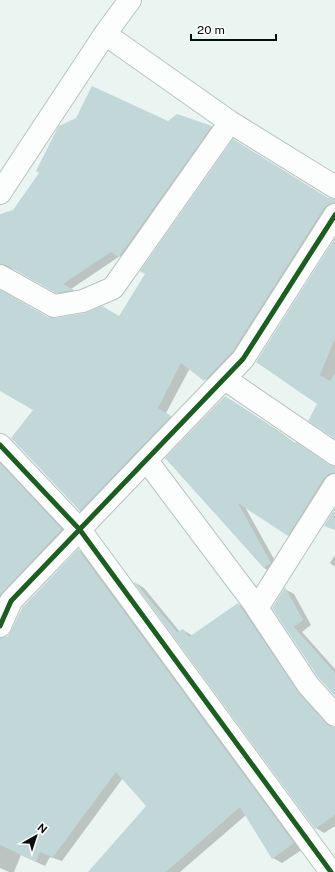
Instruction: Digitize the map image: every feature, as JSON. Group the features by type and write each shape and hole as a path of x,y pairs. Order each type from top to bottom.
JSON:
{"street":[{"path":"0,193 105,34 130,0"},
{"path":"105,34 230,122 335,187"},
{"path":"0,276 54,306 83,301 113,288 230,122"},
{"path":"0,626 11,601 243,360 335,215"},
{"path":"225,379 335,454"},
{"path":"0,445 80,530 330,872"},
{"path":"147,461 257,608 308,685 335,716"},
{"path":"257,608 335,485"}],"building":[{"path":"92,86 168,121 177,114 212,126 119,257 111,252 63,284 74,290 56,293 6,265 0,264 0,214 13,210 39,173 36,171 57,129 59,126 76,118"},
{"path":"233,139 328,198 335,199 335,203 329,204 324,208 233,351 204,381 181,363 158,408 171,416 80,511 11,438 33,410 0,391 0,290 48,317 56,318 85,313 102,306 119,316 145,274 140,271"},
{"path":"335,238 335,338 320,375 330,381 335,373 335,439 308,421 317,404 256,362"},
{"path":"225,396 268,424 295,444 296,442 328,464 335,466 335,473 329,474 324,478 288,536 238,503 271,563 264,568 165,458"},
{"path":"0,463 62,529 0,595"},
{"path":"335,508 335,530 324,526"},
{"path":"78,549 294,843 272,859 240,807 166,872 88,872 146,806 116,772 53,857 40,852 36,862 0,845 0,638 8,636 22,608"},
{"path":"135,582 177,632 183,629 189,637 238,603 299,693 326,723 331,727 335,727 335,815 315,829 134,583"},
{"path":"285,587 303,620 294,627 335,673 335,696 318,677 272,608"}],"cycle path":[{"path":"0,626 11,601 243,359 335,215"},
{"path":"0,445 80,530 331,872"}]}
